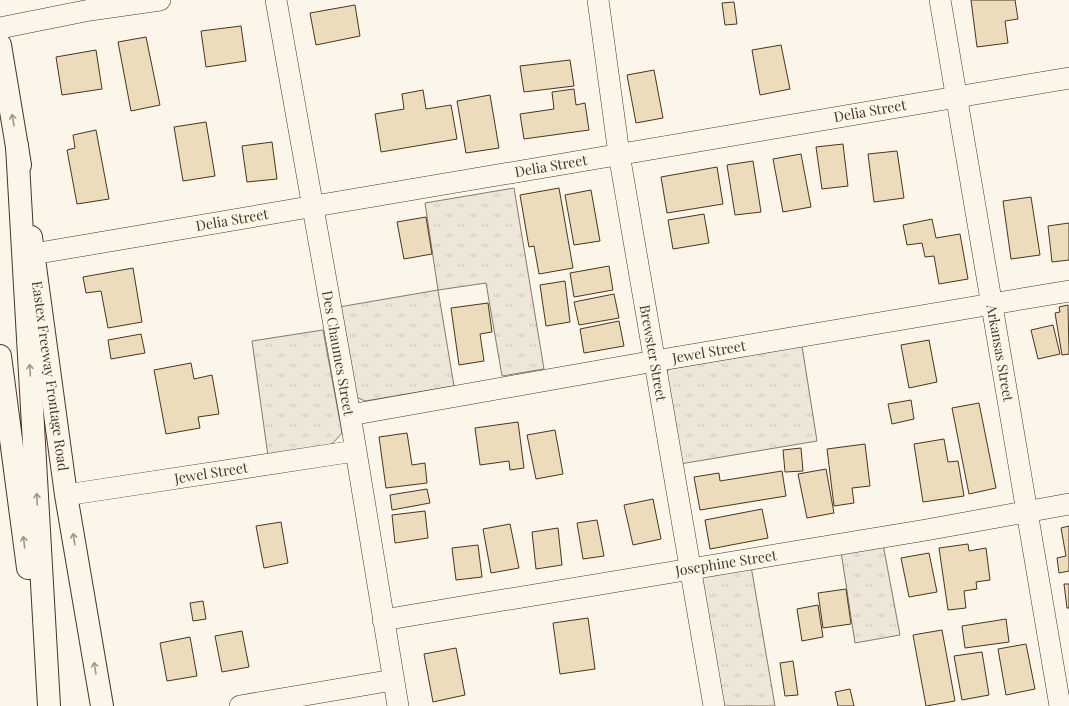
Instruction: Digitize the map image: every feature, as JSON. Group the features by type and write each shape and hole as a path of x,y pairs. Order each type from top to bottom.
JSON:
{"main road":[{"name":"Eastex Freeway Frontage Road","path":"0,45 33,254 66,495 102,706"},
{"path":"17,146 47,706"},
{"path":"0,356 47,706"}],"street":[{"path":"0,28 90,10 160,0"},
{"name":"Des Chaumes Street","path":"276,0 311,206 350,415 398,706"},
{"name":"Brewster Street","path":"598,0 619,154 689,568 714,706"},
{"name":"Arkansas Street","path":"940,0 1060,706"},
{"name":"Delia Street","path":"33,254 1069,78"},
{"name":"Jewel Street","path":"350,415 655,361 1069,291"},
{"name":"Jewel Street","path":"66,495 356,451"},
{"name":"Josephine Street","path":"383,620 689,568 926,530 1069,504"},
{"path":"240,706 393,680"}],"green space":[{"path":"514,188 544,369 502,376 486,283 438,290 425,203"},
{"path":"438,290 454,386 365,401 354,396 339,307"},
{"path":"323,330 342,433 333,443 327,446 268,456 252,341"},
{"path":"802,346 817,441 680,464 665,374 669,369"},
{"path":"883,544 900,635 855,643 841,552"},
{"path":"751,566 775,706 723,706 699,577"}],"building":[{"path":"971,0 1015,0 1018,19 1005,21 1008,43 977,47"},
{"path":"734,2 737,24 725,25 722,3"},
{"path":"355,5 360,36 316,45 310,13"},
{"path":"241,26 246,61 206,67 201,31"},
{"path":"146,37 160,105 131,111 118,42"},
{"path":"781,45 790,89 760,95 752,50"},
{"path":"96,50 102,89 62,95 56,57"},
{"path":"570,60 574,86 524,92 520,66"},
{"path":"654,70 663,118 636,123 627,75"},
{"path":"574,89 576,105 585,103 589,130 524,139 520,114 554,109 552,92"},
{"path":"423,90 426,109 451,105 457,139 381,152 375,114 404,109 402,94"},
{"path":"490,95 499,148 466,153 457,101"},
{"path":"206,122 215,176 183,181 174,127"},
{"path":"96,130 109,199 77,204 67,150 75,148 73,135"},
{"path":"272,142 277,179 247,182 242,146"},
{"path":"843,144 848,186 822,189 816,147"},
{"path":"897,151 904,198 874,202 868,154"},
{"path":"801,154 811,207 783,212 773,159"},
{"path":"753,161 761,212 735,215 727,165"},
{"path":"717,167 723,204 667,213 661,177"},
{"path":"559,188 573,268 539,274 534,246 529,247 520,195"},
{"path":"591,190 600,241 574,245 565,195"},
{"path":"1031,197 1040,255 1011,259 1003,201"},
{"path":"704,214 709,243 673,249 668,220"},
{"path":"426,217 432,254 404,259 397,222"},
{"path":"932,219 936,238 960,234 968,279 939,284 934,256 925,257 922,243 907,245 903,225"},
{"path":"1069,223 1069,260 1052,262 1048,226"},
{"path":"609,266 613,290 574,297 570,273"},
{"path":"133,268 142,322 108,328 101,291 86,293 83,277"},
{"path":"565,281 570,322 546,326 540,285"},
{"path":"614,294 619,318 579,325 574,302"},
{"path":"488,303 492,332 480,334 484,361 459,365 451,308"},
{"path":"1068,305 1069,354 1062,355 1055,313 1060,312 1059,307"},
{"path":"619,321 624,346 584,353 580,329"},
{"path":"1053,325 1060,354 1038,359 1031,330"},
{"path":"141,334 145,353 111,359 108,340"},
{"path":"929,340 937,382 909,388 901,345"},
{"path":"191,363 194,379 212,375 219,414 198,417 200,428 166,434 154,370"},
{"path":"911,400 914,419 892,424 888,404"},
{"path":"979,403 996,488 969,494 952,408"},
{"path":"518,422 524,468 510,470 509,461 480,465 475,428"},
{"path":"555,430 563,474 536,479 527,435"},
{"path":"407,433 412,465 425,463 427,483 386,488 379,437"},
{"path":"944,439 948,462 958,461 964,496 923,502 914,444"},
{"path":"865,444 870,486 852,488 854,503 834,506 827,449"},
{"path":"801,448 803,471 785,472 783,450"},
{"path":"826,469 834,513 807,518 798,474"},
{"path":"782,471 786,496 700,510 694,477 719,473 720,481"},
{"path":"427,489 430,503 392,510 390,495"},
{"path":"653,499 661,539 633,545 624,505"},
{"path":"762,509 768,538 710,549 705,520"},
{"path":"425,511 428,538 395,543 392,515"},
{"path":"597,520 604,556 583,559 577,523"},
{"path":"281,522 288,563 264,568 256,526"},
{"path":"510,524 519,568 491,573 483,529"},
{"path":"1069,526 1069,571 1059,573 1057,558 1066,556 1061,528"},
{"path":"558,528 562,565 536,569 532,532"},
{"path":"968,544 969,551 986,548 990,580 976,582 977,589 964,591 966,608 948,610 939,548"},
{"path":"478,545 482,577 456,580 452,548"},
{"path":"929,553 937,592 909,597 901,558"},
{"path":"1064,584 1069,584 1069,608 1067,608"},
{"path":"846,589 851,624 823,628 818,593"},
{"path":"203,601 206,619 193,621 190,603"},
{"path":"818,605 823,637 802,641 797,609"},
{"path":"588,618 595,669 560,674 553,623"},
{"path":"1006,619 1009,642 965,648 962,626"},
{"path":"942,630 955,701 926,706 913,635"},
{"path":"242,631 249,667 222,672 215,636"},
{"path":"190,637 197,676 167,681 160,643"},
{"path":"1026,644 1035,689 1006,695 998,649"},
{"path":"456,648 465,695 433,702 424,654"},
{"path":"982,652 989,695 962,700 954,656"},
{"path":"793,661 798,695 785,696 780,663"},
{"path":"850,689 854,706 838,706 835,692"}]}
